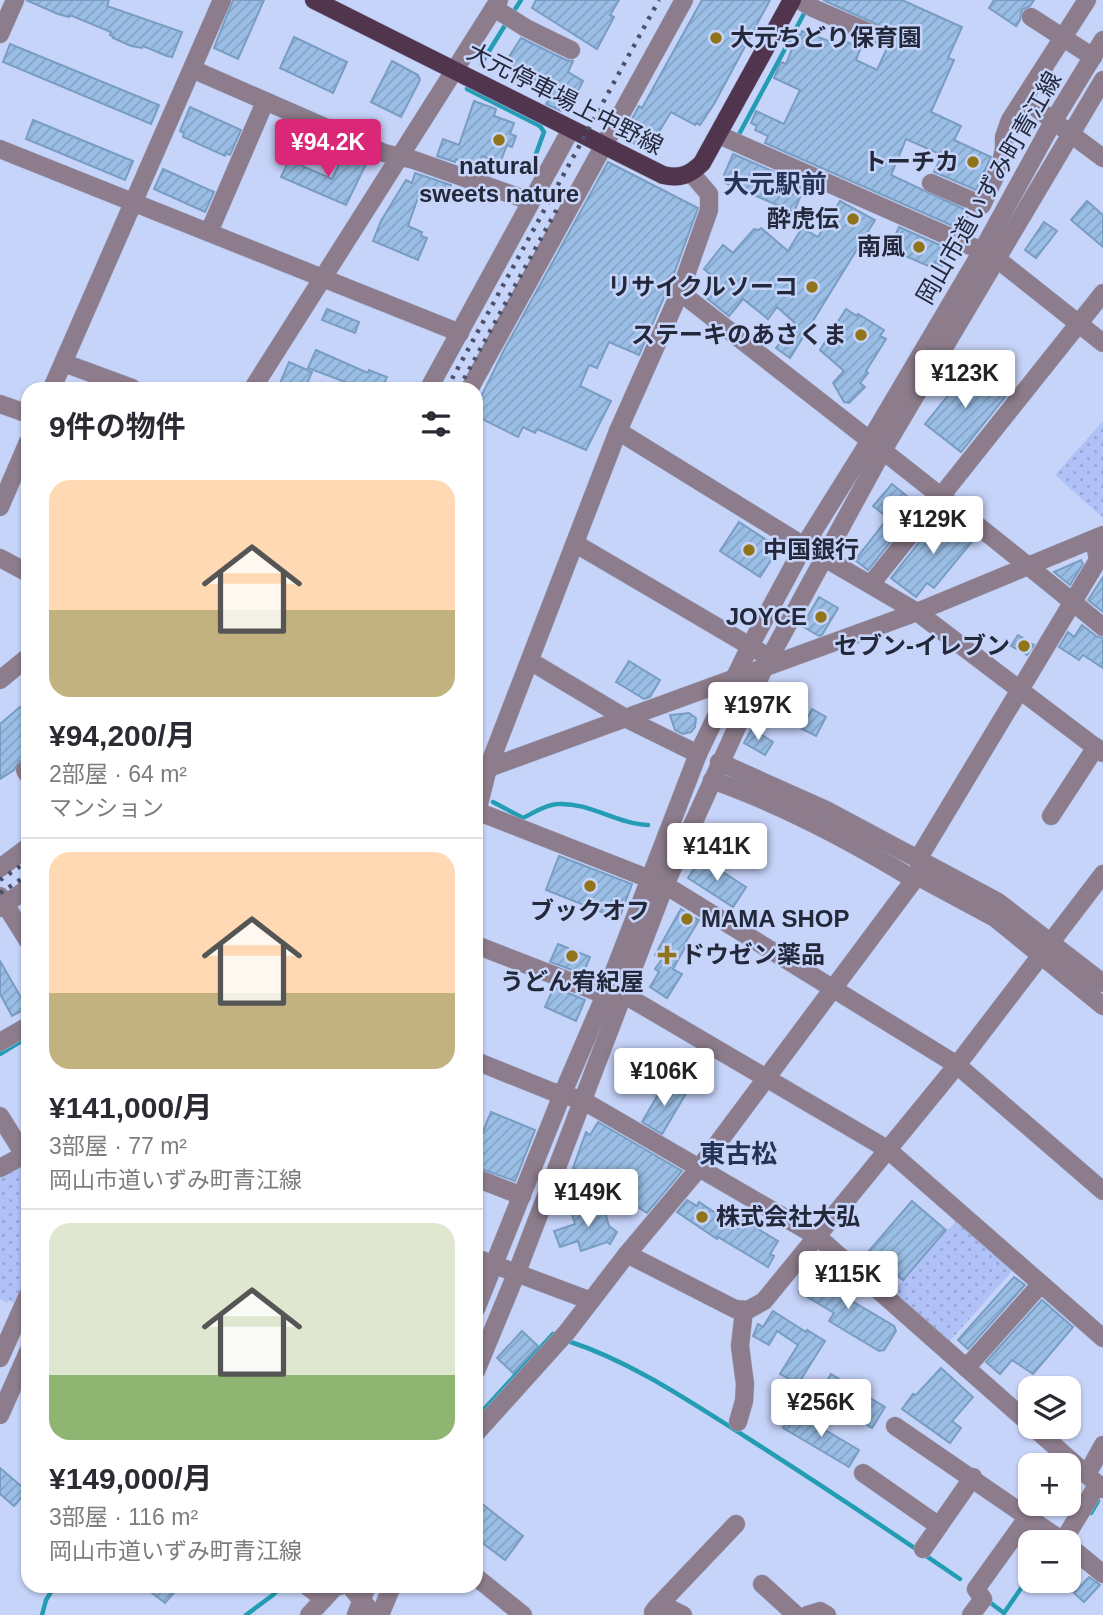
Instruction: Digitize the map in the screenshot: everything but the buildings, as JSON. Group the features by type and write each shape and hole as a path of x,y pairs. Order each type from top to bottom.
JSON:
{"main road":[{"name":"大元停車場上中野線","path":"314,0 663,176 692,174"},
{"path":"692,174 729,139 802,3"}],"street":[{"path":"55,382 222,0"},
{"path":"473,382 684,0"},
{"path":"931,183 982,205 1001,163 1007,129 1087,0"},
{"path":"0,34 12,1"},
{"path":"802,3 882,38"},
{"path":"257,382 455,71 503,11 526,28 571,50"},
{"path":"1031,17 1093,57"},
{"name":"岡山市道いずみ町青江線","path":"483,1354 623,994 698,754 750,646 804,546 876,447 989,255 1054,120 1103,40"},
{"path":"192,69 384,153 414,160 530,201"},
{"path":"989,255 1072,134 1103,80"},
{"path":"1024,99 1103,158"},
{"path":"209,232 265,103"},
{"path":"432,382 570,131"},
{"path":"729,139 989,255 1103,343"},
{"path":"0,150 460,333"},
{"path":"483,768 530,661 618,431 680,292 709,210 709,194 692,174"},
{"path":"680,292 939,497 1031,566 1103,626"},
{"path":"871,584 1103,293"},
{"path":"64,363 116,382"},
{"path":"0,404 21,412"},
{"path":"618,431 917,612 1099,750 1051,817"},
{"name":"岡山市道いずみ町青江線","path":"485,1261 522,1196 562,1095 657,882 712,780 766,663 825,557 876,447"},
{"path":"0,508 21,458"},
{"path":"483,770 734,680 766,663 917,612 1098,537 1101,562 1020,689 915,871 833,988 700,1167 627,1254 567,1332 483,1425"},
{"path":"576,544 750,646 766,663"},
{"path":"0,558 21,569"},
{"path":"530,661 627,719 698,754"},
{"path":"0,680 21,663"},
{"path":"719,762 826,810 915,871 1103,983"},
{"path":"712,780 794,814 915,871"},
{"path":"483,816 657,882 833,988 957,1065 1103,1191"},
{"path":"0,867 21,852"},
{"path":"627,1254 735,1309 744,1310 764,1301 957,1065 1103,874"},
{"path":"21,892 2,903 21,931"},
{"path":"483,948 605,995"},
{"path":"1046,950 1103,1006"},
{"path":"623,994 887,1149 1103,1338"},
{"path":"0,1042 21,1030"},
{"path":"483,1065 582,1100 818,1237 1018,1414"},
{"path":"0,1116 21,1150"},
{"path":"0,1168 21,1160"},
{"path":"483,1181 522,1196"},
{"path":"485,1261 591,1301"},
{"path":"967,1368 1041,1284"},
{"path":"738,1422 745,1384 740,1346 744,1310"},
{"path":"0,1358 21,1311"},
{"path":"0,1415 21,1369"},
{"path":"895,1426 973,1477 1045,1530"},
{"path":"1047,1439 1098,1484"},
{"path":"1069,1530 1098,1484 1103,1445"},
{"path":"863,1473 939,1526"},
{"path":"923,1549 973,1477"},
{"path":"972,1615 983,1599 976,1589 1027,1518"},
{"path":"654,1611 736,1524"},
{"path":"1081,1556 1103,1574"},
{"path":"483,1583 523,1615"},
{"path":"762,1584 796,1615"},
{"path":"316,1593 324,1599"},
{"path":"309,1615 330,1593"},
{"path":"380,1615 389,1593"},
{"path":"359,1596 374,1615"},
{"path":"654,1611 663,1605 683,1615"},
{"path":"807,1615 820,1611 827,1615"}],"shaded area":[{"path":"1103,421 1103,518 1055,475"},
{"path":"16,1167 21,1168 21,1295 17,1305 0,1299 0,1176"},
{"path":"958,1219 1014,1269 949,1342 893,1292"}],"waterway":[{"path":"512,14 521,0"},
{"path":"737,138 806,10"},
{"path":"481,64 507,22"},
{"path":"468,87 467,89 540,126 544,132 533,162"},
{"path":"493,802 523,818 549,805 569,804 648,825"},
{"path":"0,1054 21,1041"},
{"path":"483,1410 553,1334"},
{"path":"568,1341 615,1360 682,1396 960,1579"},
{"path":"1087,1509 1091,1513 1098,1501"},
{"path":"42,1615 50,1593"},
{"path":"246,1615 275,1593"},
{"path":"988,1601 1004,1613 1018,1593"}],"railway":[{"path":"450,382 659,0"},
{"path":"462,382 568,189"},
{"path":"0,880 21,866"},
{"path":"0,893 21,880"}],"place":[{"name":"大元ちどり保育園","path":"716,38"},
{"name":"natural sweets nature","path":"499,140"},
{"name":"トーチカ","path":"973,162"},
{"name":"酔虎伝","path":"853,219"},
{"name":"南風","path":"919,247"},
{"name":"リサイクルソーコ","path":"812,287"},
{"name":"ステーキのあさくま","path":"861,335"},
{"name":"中国銀行","path":"749,550"},
{"name":"JOYCE","path":"821,617"},
{"name":"セブン-イレブン","path":"1024,646"},
{"name":"ブックオフ","path":"590,886"},
{"name":"MAMA SHOP","path":"687,919"},
{"name":"ドウゼン薬品","path":"667,955"},
{"name":"うどん宥紀屋","path":"572,956"},
{"name":"株式会社大弘","path":"702,1217"}],"district":[{"name":"大元駅前","path":"775,184"},
{"name":"東古松","path":"738,1154"}]}
